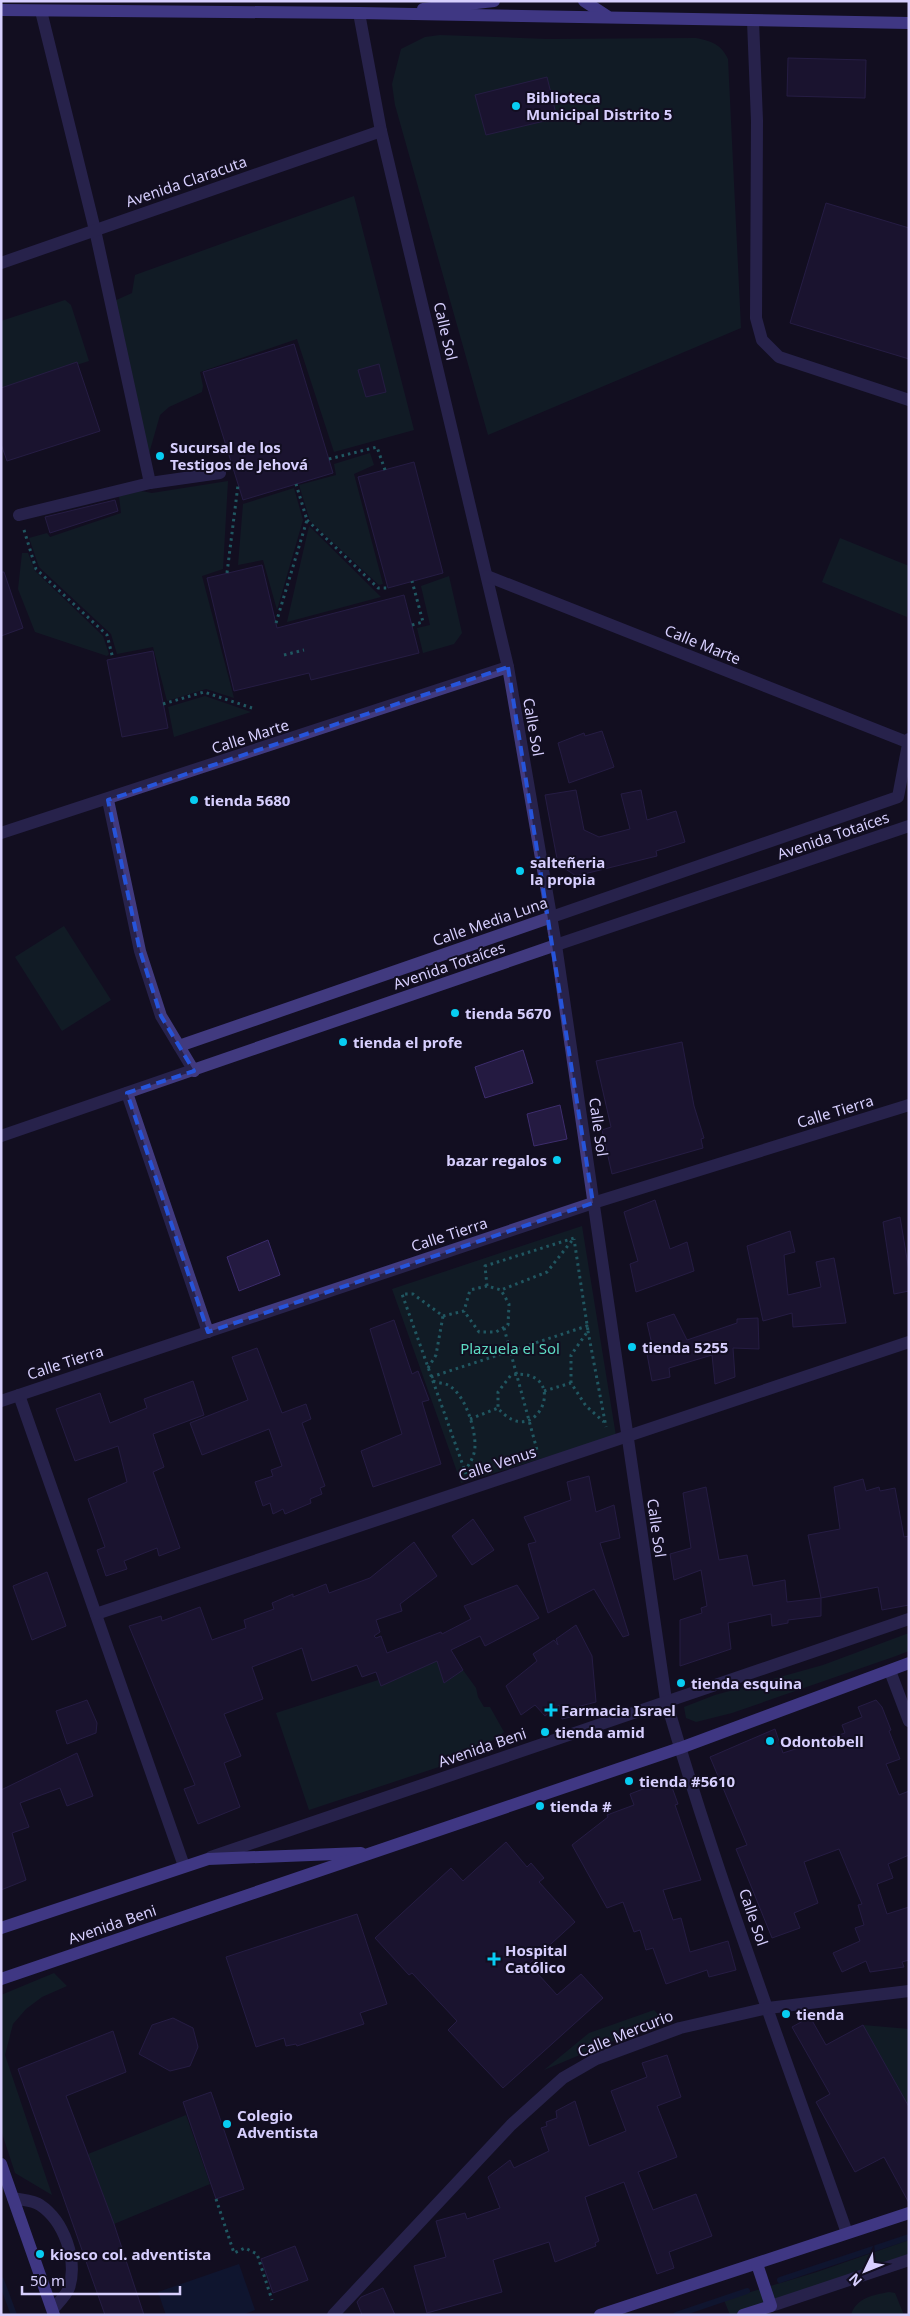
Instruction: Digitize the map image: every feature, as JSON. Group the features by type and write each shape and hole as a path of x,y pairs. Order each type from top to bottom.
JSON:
{"street":[{"path":"404,15 428,8 494,1"},
{"path":"584,1 610,17"},
{"path":"1,10 359,13 909,23"},
{"path":"41,11 95,230 150,483"},
{"name":"Calle Sol","path":"359,13 381,131 508,668 556,945 666,1700 680,1748 768,2008 847,2233"},
{"path":"753,21 757,121 756,318 762,340 779,357 909,400"},
{"name":"Avenida Claracuta","path":"1,263 381,131"},
{"path":"19,515 150,483 220,474"},
{"name":"Calle Marte","path":"487,576 908,741"},
{"name":"Calle Marte","path":"3,829 108,800 508,668"},
{"name":"Calle Media Luna","path":"179,1046 903,795 908,741"},
{"path":"108,800 140,951 161,1016 194,1072"},
{"name":"Avenida Totaíces","path":"1,1136 194,1072 556,945 909,826"},
{"path":"127,1093 208,1332"},
{"name":"Calle Tierra","path":"1,1401 594,1203 909,1105"},
{"name":"Calle Venus","path":"96,1614 909,1342"},
{"path":"19,1395 184,1866"},
{"name":"Avenida Beni","path":"1,1928 208,1859 909,1618"},
{"name":"Avenida Beni","path":"1,1979 680,1748 909,1663"},
{"path":"890,1671 909,1721"},
{"name":"Avenida Beni","path":"208,1859 376,1852"},
{"name":"Calle Mercurio","path":"333,2315 510,2125 563,2078 596,2059 680,2028 768,2008 909,1991"},
{"path":"1,2164 53,2312"},
{"path":"13,2198 38,2204 57,2221 70,2254 73,2272 68,2290 53,2312"},
{"path":"600,2315 909,2213"},
{"path":"743,2315 909,2260"},
{"path":"757,2264 771,2306"}],"path":[{"path":"329,459 377,446 385,470"},
{"path":"296,484 307,520 378,588 388,588"},
{"path":"226,573 238,485"},
{"path":"19,515 36,569 107,635 113,659"},
{"path":"276,622 307,520"},
{"path":"412,581 422,622 412,625"},
{"path":"284,655 304,650"},
{"path":"163,704 204,692 252,708"},
{"path":"487,1286 486,1266 574,1238"},
{"path":"464,1311 470,1290 487,1286 501,1290 547,1272 574,1238"},
{"path":"574,1238 588,1331 607,1432"},
{"path":"464,1311 479,1332 496,1332 504,1328 508,1325 509,1304 501,1290"},
{"path":"464,1311 443,1316 413,1294 402,1294 467,1476 476,1473"},
{"path":"428,1368 436,1356 443,1316"},
{"path":"431,1376 587,1326 588,1331"},
{"path":"504,1328 512,1350 538,1453"},
{"path":"588,1331 571,1355 571,1384 586,1406 605,1423"},
{"path":"511,1375 534,1376 543,1386 544,1391 546,1398 538,1414 530,1421 518,1422 505,1417 498,1408 498,1392 504,1381 511,1375"},
{"path":"433,1381 449,1386 461,1398 470,1419 475,1444 472,1460 465,1470"},
{"path":"544,1391 571,1384"},
{"path":"470,1419 498,1408"},
{"path":"216,2199 234,2253 245,2248 257,2254 272,2300"}],"highlighted area":[{"path":"508,667 593,1203 208,1332 127,1093 194,1071 161,1016 140,951 108,800"}],"green space":[{"path":"440,35 547,39 696,38 711,42 719,47 728,59 741,328 488,435 395,105 392,84 401,49 425,37"},
{"path":"354,196 414,430 334,452 297,339 200,372 203,386 202,392 169,407 160,415 148,457 112,302 132,293 135,275"},
{"path":"65,300 71,305 89,361 1,389 1,321"},
{"path":"370,453 374,465 354,474 383,584 379,585 310,521 299,485 336,475 334,464"},
{"path":"228,481 223,569 202,576 234,698 206,689 167,701 153,647 117,654 111,634 39,567 29,538 47,533 50,537 121,513 119,496 141,491 152,493"},
{"path":"294,488 303,520 277,610 263,560 238,565 243,504"},
{"path":"309,526 381,597 287,622"},
{"path":"840,538 909,566 907,617 822,582"},
{"path":"22,553 28,553 35,571 103,636 109,654 107,656 35,632 18,589"},
{"path":"449,576 462,633 454,644 423,653 417,628 430,625 421,586"},
{"path":"205,696 251,712 174,737 168,707"},
{"path":"64,926 111,1000 62,1031 15,957"},
{"name":"Plazuela el Sol","path":"582,1226 616,1436 461,1483 392,1289"},
{"path":"909,1633 909,1651 896,1656 732,1713 696,1722 686,1718 684,1707 715,1695 823,1665"},
{"path":"437,1661 444,1683 463,1670 476,1688 478,1697 484,1707 490,1707 504,1732 469,1757 309,1810 276,1713"},
{"path":"54,1973 67,1986 42,1997 26,2009 13,2024 5,2055 52,2195 15,2173 1,2130 1,1995"},
{"path":"654,2010 663,2020 544,2070 589,2033"},
{"path":"863,2025 909,2029 909,2107"},
{"path":"186,2115 210,2184 114,2224 88,2154"},
{"path":"909,2240 909,2257 744,2315 730,2315 724,2300 817,2272"},
{"path":"889,2292 895,2293 904,2315 851,2315 853,2309 861,2301 871,2296"}],"water":[{"path":"239,2264 255,2310 242,2315 166,2315 158,2292"}],"building":[{"path":"788,58 866,60 865,98 787,96"},
{"name":"Biblioteca Municipal Distrito 5","path":"547,77 557,118 486,135 475,95"},
{"path":"826,203 909,228 909,359 790,323"},
{"path":"294,344 333,473 243,500 203,372"},
{"path":"77,362 100,431 7,461 1,444 1,388"},
{"path":"379,364 386,392 366,397 358,370"},
{"path":"414,462 443,573 388,588 358,477"},
{"path":"115,500 118,511 50,533 45,517"},
{"path":"262,565 277,628 404,595 419,653 311,680 309,673 234,691 207,578"},
{"path":"1,572 4,572 23,628 1,636"},
{"path":"153,651 168,728 122,737 107,660"},
{"path":"602,731 614,767 569,783 558,743 584,733 585,736"},
{"path":"576,790 584,830 599,837 630,829 621,794 641,790 647,820 676,811 685,842 656,851 657,856 576,876 558,864 545,795"},
{"path":"682,1042 694,1106 704,1138 701,1139 703,1148 612,1174 602,1130 611,1127 596,1061"},
{"path":"523,1050 533,1083 485,1098 475,1067"},
{"path":"560,1105 567,1139 534,1146 527,1114"},
{"path":"655,1200 670,1249 687,1242 694,1271 636,1292 630,1264 638,1261 624,1212"},
{"path":"900,1217 909,1271 909,1291 894,1294 883,1222"},
{"path":"790,1231 795,1252 784,1255 788,1295 821,1287 816,1262 834,1258 846,1323 793,1327 792,1313 763,1321 747,1246"},
{"path":"268,1240 280,1275 239,1291 227,1257"},
{"path":"674,1314 687,1340 737,1323 737,1319 758,1318 759,1349 733,1348 735,1377 715,1384 712,1355 669,1368 670,1377 652,1381 647,1354 654,1353 647,1323"},
{"path":"394,1320 412,1374 418,1371 429,1400 422,1402 441,1464 373,1487 361,1451 402,1434 370,1329"},
{"path":"257,1348 282,1413 306,1404 311,1419 302,1423 325,1486 320,1488 322,1494 310,1499 311,1503 285,1514 283,1509 273,1514 270,1503 263,1506 255,1482 273,1476 271,1470 282,1466 269,1429 202,1455 190,1423 248,1400 232,1357"},
{"path":"193,1381 204,1415 153,1434 164,1467 153,1472 180,1548 159,1556 157,1548 124,1561 127,1569 106,1576 97,1550 105,1547 88,1499 127,1482 118,1446 75,1461 56,1409 100,1393 110,1423 147,1408 144,1399"},
{"path":"589,1476 596,1512 614,1505 620,1538 600,1543 629,1635 623,1637 594,1589 548,1613 528,1544 536,1542 524,1517 571,1500 567,1482"},
{"path":"863,1479 866,1491 879,1487 880,1491 895,1488 904,1537 909,1536 909,1605 882,1610 878,1587 821,1598 808,1535 840,1529 834,1487"},
{"path":"706,1487 719,1560 747,1555 753,1586 785,1580 787,1602 821,1598 821,1616 788,1620 788,1623 772,1626 771,1614 728,1623 731,1649 680,1666 680,1620 702,1613 701,1608 707,1606 701,1570 674,1580 670,1554 691,1548 683,1493"},
{"path":"473,1519 494,1550 472,1565 452,1536"},
{"path":"414,1542 437,1576 400,1604 402,1611 376,1620 380,1632 374,1636 376,1638 381,1636 387,1653 441,1632 442,1634 471,1619 464,1606 517,1585 539,1618 485,1646 480,1636 451,1650 463,1670 444,1683 437,1661 381,1686 376,1672 362,1677 357,1665 312,1681 302,1648 252,1667 263,1699 224,1714 241,1756 224,1763 240,1807 198,1824 184,1789 195,1785 129,1626 161,1616 162,1621 200,1607 212,1640 246,1628 244,1620 274,1609 272,1603 293,1594 293,1597 326,1584 329,1593 370,1578"},
{"path":"47,1572 66,1626 32,1640 13,1586"},
{"path":"576,1625 592,1656 596,1702 577,1707 579,1715 562,1719 559,1705 545,1716 535,1705 521,1715 506,1686 537,1661 533,1654 554,1640 558,1645 556,1639"},
{"path":"87,1700 97,1723 96,1733 67,1744 56,1711"},
{"path":"876,1700 882,1707 900,1759 886,1764 899,1795 909,1791 909,1855 888,1864 893,1878 877,1884 887,1914 909,1907 909,1960 902,1962 904,1967 870,1972 866,1961 842,1972 833,1953 860,1941 855,1928 864,1925 858,1905 862,1904 839,1849 804,1862 818,1903 794,1913 800,1928 772,1938 736,1849 747,1845 710,1757 775,1729 783,1753 845,1733 842,1725 862,1717 858,1707"},
{"path":"77,1753 93,1796 67,1806 60,1788 20,1803 29,1827 12,1833 26,1880 1,1890 1,1790"},
{"path":"669,1779 678,1804 675,1805 701,1880 663,1890 673,1920 681,1918 690,1952 728,1941 736,1970 709,1977 707,1970 666,1984 653,1948 646,1950 640,1930 634,1932 623,1902 607,1908 572,1845 608,1817 607,1815 634,1805 630,1794"},
{"path":"506,1842 527,1867 531,1863 544,1878 539,1882 575,1922 529,1964 557,1995 581,1974 603,1998 503,2088 448,2030 457,2021 412,1973 409,1975 375,1938 451,1868 463,1881"},
{"path":"357,1914 387,2004 360,2013 364,2024 297,2046 296,2044 286,2046 284,2038 256,2047 226,1957"},
{"path":"810,2017 826,2045 863,2025 909,2107 909,2203 884,2157 855,2172 816,2102 830,2094 792,2027"},
{"path":"173,2018 193,2028 198,2047 190,2066 170,2071 139,2054 152,2025"},
{"path":"113,2031 126,2072 66,2096 114,2224 144,2315 105,2315 18,2069"},
{"path":"667,2055 681,2097 657,2106 677,2157 638,2172 653,2210 696,2194 712,2236 669,2252 674,2268 657,2274 624,2182 585,2197 599,2241 595,2243 596,2246 555,2262 549,2242 493,2260 502,2292 427,2313 414,2266 446,2257 436,2221 465,2213 467,2219 500,2208 488,2177 510,2160 514,2168 549,2151 541,2128 547,2126 546,2122 557,2118 556,2111 575,2101 589,2146 626,2131 611,2091 647,2077 642,2063"},
{"path":"211,2092 244,2189 216,2199 183,2102"},
{"path":"295,2246 308,2280 273,2293 261,2259"},
{"path":"383,2288 395,2315 362,2315 357,2302 361,2297"}],"waterway":[{"path":"780,2280 909,2237"},
{"path":"1,2280 14,2315"},
{"path":"676,2315 747,2291"}],"place":[{"name":"Biblioteca Municipal Distrito 5","path":"516,106"},
{"name":"Sucursal de los Testigos de Jehová","path":"160,456"},
{"name":"tienda 5680","path":"194,800"},
{"name":"salteñeria la propia","path":"520,871"},
{"name":"tienda 5670","path":"455,1013"},
{"name":"tienda el profe","path":"343,1042"},
{"name":"bazar regalos","path":"557,1160"},
{"name":"tienda 5255","path":"632,1347"},
{"name":"tienda esquina","path":"681,1683"},
{"name":"Farmacia Israel","path":"551,1710"},
{"name":"tienda amid","path":"545,1732"},
{"name":"Odontobell","path":"770,1741"},
{"name":"tienda #5610","path":"629,1781"},
{"name":"tienda #","path":"540,1806"},
{"name":"Hospital Católico","path":"494,1959"},
{"name":"tienda","path":"786,2014"},
{"name":"Colegio Adventista","path":"227,2124"},
{"name":"kiosco col. adventista","path":"40,2254"}]}
